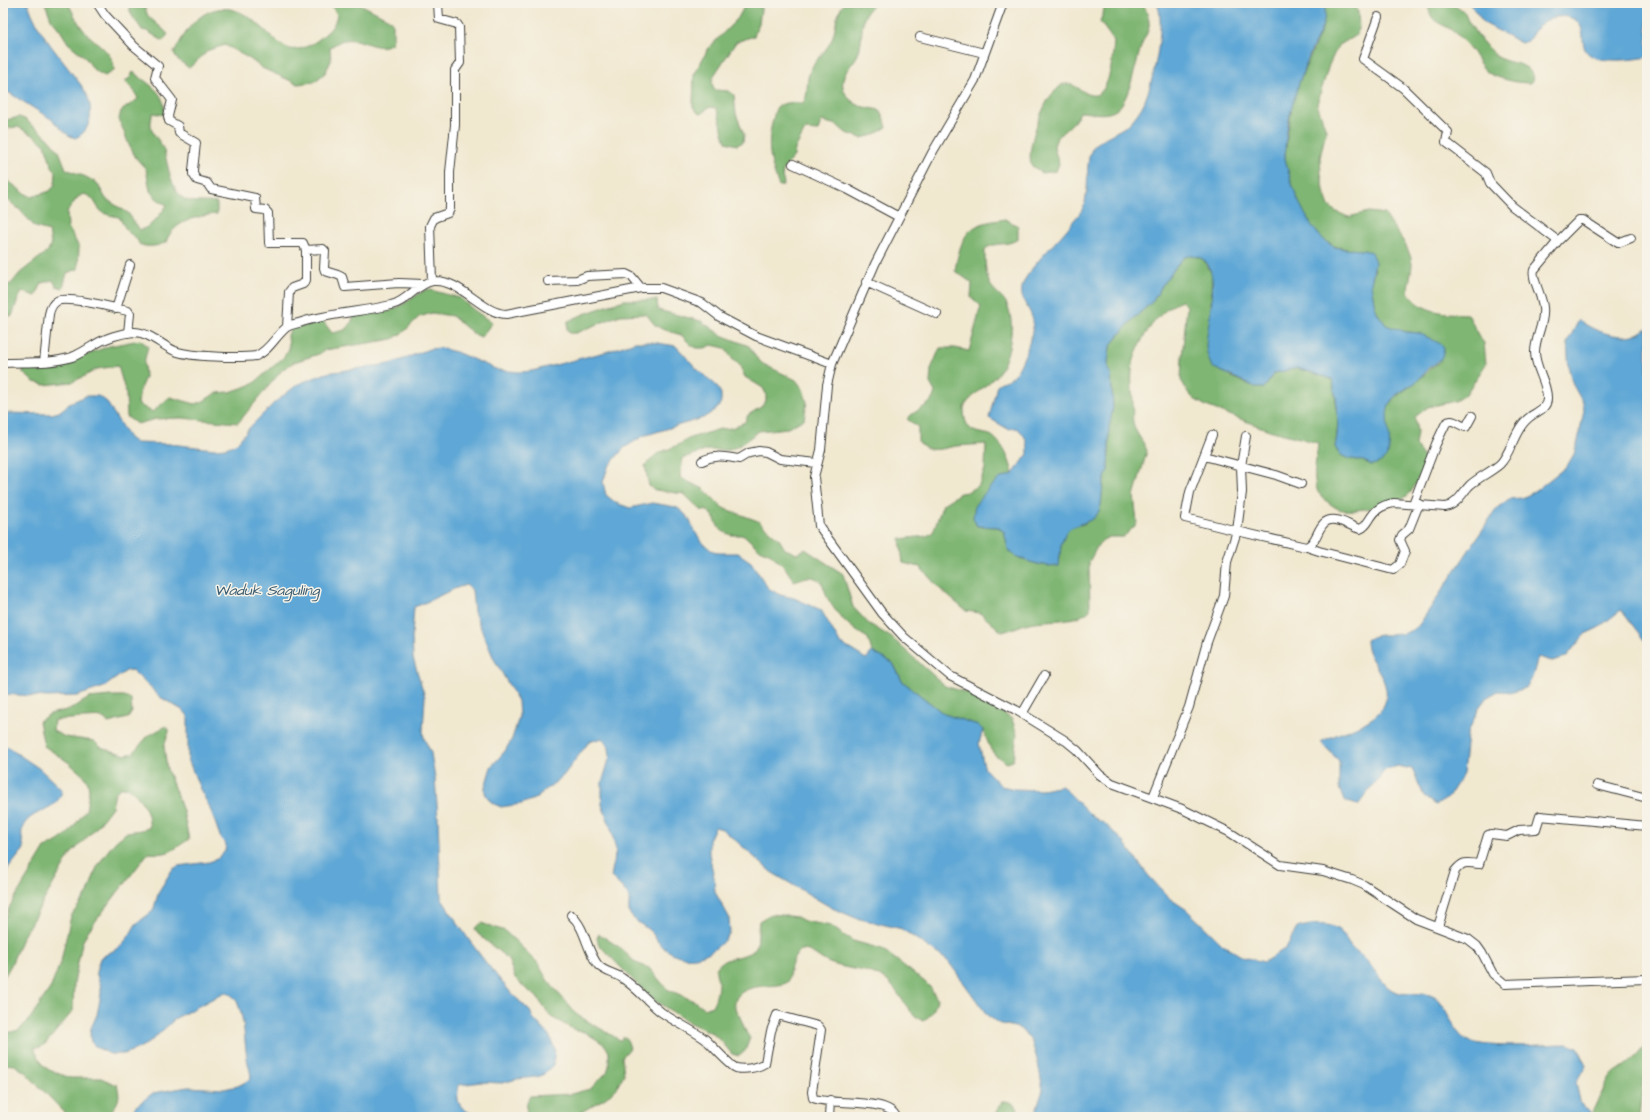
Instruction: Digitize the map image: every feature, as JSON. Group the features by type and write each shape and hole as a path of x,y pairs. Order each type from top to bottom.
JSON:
{"street":[{"path":"97,3 105,15 134,46 158,66 155,78 172,100 168,116 169,121 178,126 179,133 196,143 193,174 197,180 207,183 211,189 255,198 256,209 265,210 268,213 269,243 303,243 306,250 306,280 303,284 292,288 289,292 287,327"},
{"path":"432,281 430,226 434,218 448,212 450,209 450,172 455,125 455,70 460,63 459,27 457,24 439,19 438,3"},
{"path":"1003,3 975,80 932,153 866,282 832,364 827,385 821,450 814,482 819,526 882,613 904,637 950,676 1022,714 1077,750 1100,775 1110,781 1153,797 1229,832 1280,865 1323,871 1348,878 1364,885 1416,919 1460,935 1477,946 1493,974 1502,983 1508,985 1647,979"},
{"path":"1378,17 1363,56 1363,60 1403,88 1448,132 1446,142 1486,172 1490,183 1512,206 1558,241"},
{"path":"920,37 984,53"},
{"path":"794,164 847,189 899,217"},
{"path":"1307,547 1312,545 1323,523 1329,520 1336,520 1361,529 1377,508 1386,504 1394,502 1446,507 1453,505 1470,485 1500,464 1519,429 1528,418 1543,408 1546,404 1546,386 1538,367 1535,352 1544,308 1533,274 1534,270 1558,241 1580,219 1618,243 1631,238"},
{"path":"306,250 322,249 325,251 325,270 342,278 345,287 399,283 424,284"},
{"path":"116,309 130,265"},
{"path":"548,281 577,280 587,276 626,274 632,277 641,288"},
{"path":"3,363 44,362 73,356 104,340 128,333 142,333 168,348 182,353 253,356 262,353 287,327 328,316 398,304 424,284 432,281 442,282 456,287 496,312 506,314 641,288 662,288 702,303 720,317 756,336 832,364"},
{"path":"866,282 937,314"},
{"path":"44,362 50,309 57,302 68,300 80,301 130,312 128,333"},
{"path":"1212,435 1190,492 1185,518 1307,547 1393,570 1400,564 1404,551 1400,540 1402,534 1409,529 1436,444 1446,423 1453,421 1466,427 1472,416"},
{"path":"1153,797 1189,707 1208,642 1224,596 1227,562 1237,531 1242,492 1241,466 1246,436"},
{"path":"702,460 708,457 718,456 739,459 749,453 759,451 766,452 780,459 817,463"},
{"path":"1204,456 1276,475 1301,484"},
{"path":"1022,714 1044,676"},
{"path":"1597,785 1647,798"},
{"path":"1438,927 1455,871 1461,863 1464,862 1479,864 1488,835 1507,836 1519,830 1534,830 1536,829 1540,816 1647,826"},
{"path":"571,915 576,918 598,965 622,978 660,1011 704,1039 735,1068 758,1067 765,1063 771,1031 777,1015 820,1027 821,1030 812,1097 815,1099 881,1106 892,1111 896,1117"},
{"path":"829,1117 830,1100"}],"green space":[{"path":"45,3 68,3 82,28 107,52 113,63 114,70 105,76 94,70 85,57 68,43 51,19"},
{"path":"130,3 143,3 148,16 168,34 163,41 147,31 142,30 131,14 129,7"},
{"path":"329,3 358,3 389,19 393,24 393,38 391,44 379,46 357,40 341,41 330,47 331,61 325,73 314,82 298,84 262,68 250,59 225,45 209,50 189,68 176,58 174,52 191,25 207,13 222,9 238,11 252,19 278,42 290,49 305,47 315,42 325,34 335,22 337,14"},
{"path":"743,3 762,3 759,23 754,36 736,42 713,77 712,83 714,90 728,91 734,95 736,114 744,134 743,142 737,145 726,142 716,108 709,107 701,114 698,113 693,107 694,75 708,49 738,18 744,7"},
{"path":"845,3 876,3 869,9 865,16 862,26 859,51 857,57 844,77 843,86 846,95 853,102 863,107 879,110 887,127 874,135 861,138 846,133 837,125 821,121 818,131 805,130 795,149 794,156 783,170 783,186 779,186 771,162 769,145 775,112 782,104 803,103 805,100 808,78 811,69 830,43 834,33 837,17 841,7"},
{"path":"1106,3 1143,3 1148,18 1148,29 1129,89 1121,105 1112,112 1103,114 1080,112 1078,117 1055,141 1054,148 1059,164 1056,171 1042,173 1031,165 1030,158 1032,141 1038,123 1051,96 1063,84 1077,87 1088,94 1095,95 1101,92 1106,85 1113,56 1114,41 1100,22"},
{"path":"1324,3 1352,3 1358,12 1359,29 1356,35 1338,46 1329,65 1317,104 1326,130 1320,158 1321,174 1325,195 1329,206 1335,211 1348,217 1369,212 1385,214 1405,244 1411,257 1412,267 1408,292 1420,305 1435,311 1468,314 1479,337 1484,343 1486,364 1466,394 1455,401 1428,407 1415,417 1417,432 1415,445 1423,457 1424,464 1418,480 1407,496 1394,502 1374,507 1353,510 1339,509 1318,492 1316,486 1315,468 1318,443 1269,430 1206,406 1194,399 1189,394 1181,380 1187,306 1182,301 1173,305 1156,320 1148,330 1137,351 1132,371 1133,423 1147,451 1134,496 1137,522 1134,527 1123,537 1109,537 1098,545 1089,562 1090,610 1085,614 1070,619 1029,623 1002,632 980,613 966,611 939,588 920,567 903,563 900,539 927,536 933,532 943,504 960,493 967,492 979,485 985,469 986,444 957,446 936,450 927,448 918,441 918,427 907,419 927,405 933,397 935,392 930,383 931,369 940,348 955,348 969,351 981,306 971,297 972,283 955,271 962,242 972,229 988,222 1005,219 1018,226 1018,239 1009,243 993,245 985,249 985,262 989,282 992,288 1005,301 1010,316 1011,334 1008,352 1002,367 994,378 973,396 964,407 965,420 969,427 975,432 991,435 1000,444 1006,453 1013,474 999,479 973,518 977,526 998,527 1004,532 1009,552 1033,563 1046,566 1059,566 1061,545 1066,532 1071,528 1086,523 1101,505 1103,484 1108,470 1109,428 1113,407 1111,375 1108,369 1110,347 1132,320 1153,301 1164,282 1183,258 1190,255 1201,258 1204,260 1212,274 1211,303 1231,377 1260,388 1264,388 1275,373 1297,368 1332,379 1337,413 1337,438 1335,447 1339,453 1347,458 1361,460 1371,465 1388,406 1398,395 1441,361 1419,333 1393,329 1382,321 1377,312 1371,289 1371,282 1375,269 1365,250 1351,250 1336,247 1324,240 1309,224 1297,199 1286,165 1285,158 1287,137 1294,94 1322,29 1326,6"},
{"path":"1428,3 1450,3 1460,8 1465,13 1468,21 1478,36 1498,57 1502,60 1523,66 1531,72 1533,77 1531,83 1511,81 1489,73 1483,68 1472,51 1459,37 1431,16"},
{"path":"133,72 151,85 163,100 164,115 153,113 151,125 154,134 162,145 174,187 183,198 189,201 217,203 217,214 194,218 180,224 174,229 166,242 163,244 143,246 140,245 136,238 127,231 119,217 103,212 92,198 83,194 77,198 67,212 68,227 79,247 78,269 67,273 63,288 56,286 53,280 42,283 36,296 22,292 12,316 3,316 3,286 11,284 20,273 48,251 51,244 49,231 35,227 20,210 3,196 3,177 24,193 32,197 50,191 55,185 56,172 52,166 45,145 34,136 18,127 7,128 4,126 6,120 19,117 27,120 48,138 59,151 66,169 97,183 106,199 128,213 140,230 148,226 159,217 167,205 157,199 150,191 146,169 136,158 129,145 119,119 121,111 138,99 135,92 125,81 130,78"},
{"path":"427,289 460,298 492,323 481,337 474,334 452,316 432,313 419,317 405,331 393,339 325,350 319,354 294,362 282,370 238,423 181,418 156,419 137,424 127,417 126,394 118,366 97,369 72,382 45,385 34,382 23,373 23,369 68,362 109,346 140,340 148,346 144,363 145,377 140,389 138,404 152,412 170,397 195,404 202,402 216,393 230,392 253,384 283,358 289,349 288,335 291,329 323,321 332,333 341,331 351,324 354,315 392,310"},
{"path":"624,300 657,300 658,310 701,321 721,335 749,346 755,356 763,364 796,380 803,389 807,402 804,419 788,428 759,431 740,445 730,450 708,450 683,458 680,478 704,489 723,508 758,521 779,539 785,549 797,554 805,549 843,574 853,607 868,623 892,638 945,686 975,695 1012,719 1017,735 1013,761 1007,763 995,755 991,750 983,730 978,725 944,714 902,681 893,663 872,652 868,638 853,628 839,615 828,599 822,583 818,579 810,577 794,581 786,569 771,554 759,549 744,535 731,535 724,532 719,528 713,516 708,511 701,510 684,494 655,490 649,486 645,465 657,454 690,438 720,429 732,428 745,422 748,415 761,407 766,401 766,394 763,388 745,377 739,364 733,360 725,348 712,345 705,348 697,348 691,345 681,335 662,329 655,325 646,314 620,315 576,333 569,333 567,329 568,321"},
{"path":"124,696 131,699 132,712 128,718 108,723 103,718 54,720 53,731 65,737 94,741 99,746 126,755 133,753 148,736 166,726 169,732 164,746 167,769 183,811 189,839 166,853 148,853 88,931 82,943 74,983 73,1011 46,1043 41,1047 34,1048 43,1065 49,1070 70,1078 101,1078 117,1085 119,1095 117,1102 106,1117 69,1117 26,1073 15,1065 3,1064 3,1034 19,1030 29,1020 51,987 61,961 71,916 88,893 97,867 107,852 115,842 127,832 149,828 148,816 140,799 127,787 120,788 115,793 112,807 95,829 70,855 22,938 11,965 3,979 3,923 10,906 45,848 69,833 86,810 89,791 88,783 84,776 68,762 44,746 39,721 50,714 71,709 89,698"},
{"path":"771,914 797,917 804,921 831,926 853,941 882,949 930,987 937,999 932,1012 923,1021 908,1008 891,984 886,980 872,973 834,965 811,952 800,950 790,969 788,982 780,985 751,988 745,990 737,997 735,1008 750,1038 745,1051 739,1056 732,1054 712,1033 690,1023 651,998 599,945 597,938 599,934 619,947 636,963 649,968 667,989 694,1001 705,1009 712,1006 716,997 718,985 716,971 717,967 726,960 744,955 754,950 757,945 759,921"},
{"path":"481,923 505,931 537,962 548,981 577,1015 620,1040 624,1037 627,1039 630,1048 622,1057 624,1074 617,1087 607,1097 573,1117 526,1117 527,1102 530,1096 571,1094 590,1089 607,1072 609,1066 609,1052 605,1045 585,1032 577,1031 551,1017 536,996 515,978 508,959 478,934 475,928"},
{"path":"1647,1044 1647,1076 1643,1079 1639,1117 1593,1117 1592,1114 1610,1078 1633,1060"},
{"path":"1002,1101 1015,1105 1019,1113 1019,1117 995,1117"}],"water":[{"path":"3,3 28,3 36,23 85,91 89,99 91,112 88,125 81,135 75,138 68,135 51,119 3,89"},
{"path":"1157,3 1324,3 1324,21 1297,88 1287,129 1285,157 1294,189 1307,218 1319,235 1329,244 1344,249 1371,252 1375,262 1371,284 1375,307 1386,325 1406,332 1419,333 1439,343 1444,348 1443,353 1440,360 1427,370 1416,382 1391,401 1387,413 1389,449 1387,456 1381,462 1371,465 1361,460 1347,458 1339,453 1335,447 1337,438 1338,413 1332,379 1297,368 1275,373 1264,388 1257,388 1212,367 1206,347 1212,297 1211,271 1206,262 1198,257 1189,256 1183,258 1164,282 1153,301 1132,320 1110,347 1108,369 1111,375 1113,407 1109,428 1108,470 1103,484 1101,505 1098,513 1093,519 1071,528 1066,532 1061,545 1059,566 1026,561 1009,552 1004,532 998,527 977,526 973,518 975,505 989,488 999,479 1013,474 1028,454 1026,440 1017,428 1008,429 989,418 997,385 1011,378 1015,374 1025,355 1031,337 1033,322 1024,302 1022,294 1023,284 1039,260 1083,208 1087,193 1088,162 1092,149 1104,138 1130,123 1145,101 1155,64 1160,36"},
{"path":"1469,3 1647,3 1647,57 1626,60 1595,58 1585,49 1581,27 1578,22 1574,19 1562,16 1545,21 1537,28 1528,41 1521,43 1484,23"},
{"path":"1579,320 1594,329 1613,335 1631,335 1640,333 1647,328 1647,644 1621,610 1598,628 1585,634 1566,657 1552,661 1538,657 1533,675 1526,688 1513,692 1498,691 1486,698 1478,709 1467,735 1463,774 1448,798 1436,805 1424,796 1412,769 1398,766 1385,770 1358,805 1344,801 1339,788 1339,761 1321,742 1359,726 1371,719 1380,711 1385,701 1386,689 1380,673 1369,653 1366,640 1378,635 1405,633 1419,625 1497,508 1509,499 1522,498 1534,492 1567,466 1574,454 1584,410 1583,403 1573,385 1569,370 1567,343"},
{"name":"Waduk Saguling","path":"635,342 651,342 676,346 698,370 717,386 721,394 721,402 717,409 703,418 643,436 624,448 608,467 603,482 606,495 616,503 630,508 652,503 676,507 689,519 695,532 704,544 711,550 719,553 738,553 751,562 768,588 780,595 794,598 821,610 840,643 866,659 872,652 893,663 902,681 944,714 978,725 983,730 979,743 985,769 1001,786 1015,789 1042,790 1062,786 1093,817 1105,824 1123,841 1148,875 1169,898 1187,910 1223,945 1243,957 1264,962 1286,948 1297,928 1320,924 1337,929 1345,936 1350,946 1371,965 1382,981 1392,990 1403,993 1431,995 1436,998 1443,1006 1463,1038 1472,1042 1498,1046 1568,1044 1578,1048 1586,1065 1576,1082 1580,1102 1592,1114 1593,1117 1034,1117 1043,1090 1038,1063 1031,1039 1019,1028 998,1023 987,1015 948,961 902,929 856,918 832,908 771,872 722,829 715,827 709,840 709,854 714,877 715,892 729,917 730,933 716,948 700,956 681,956 672,953 661,945 652,933 631,916 629,912 628,895 611,877 616,850 610,825 602,805 602,783 610,756 609,748 602,738 589,742 563,776 534,799 521,804 501,807 489,800 485,793 485,787 491,767 505,751 512,739 519,717 518,701 494,659 474,612 472,590 466,585 414,607 412,636 413,658 425,697 423,731 424,738 431,753 435,778 441,898 487,964 511,993 530,1011 533,1018 549,1035 555,1049 553,1065 543,1075 536,1077 517,1079 502,1083 481,1082 459,1085 458,1098 461,1107 481,1117 133,1117 132,1114 135,1107 153,1093 188,1087 224,1089 238,1086 251,1079 240,1010 235,998 225,992 176,1018 150,1042 124,1054 110,1054 96,1047 91,1042 90,1034 97,1015 101,994 101,987 96,972 100,958 120,947 136,924 153,911 159,891 172,870 178,866 209,862 217,859 225,851 226,844 221,839 210,808 200,789 188,759 188,716 184,711 160,697 132,670 126,671 104,687 77,696 48,697 3,694 3,413 52,414 59,412 72,402 86,396 98,396 106,401 129,438 136,443 170,444 214,449 226,448 237,443 250,427 274,403 298,384 327,373 389,364 429,349 440,348 456,352 498,370 520,372 532,371 609,351"},
{"path":"3,744 40,769 62,790 56,803 27,821 22,832 24,849 3,875"}]}
